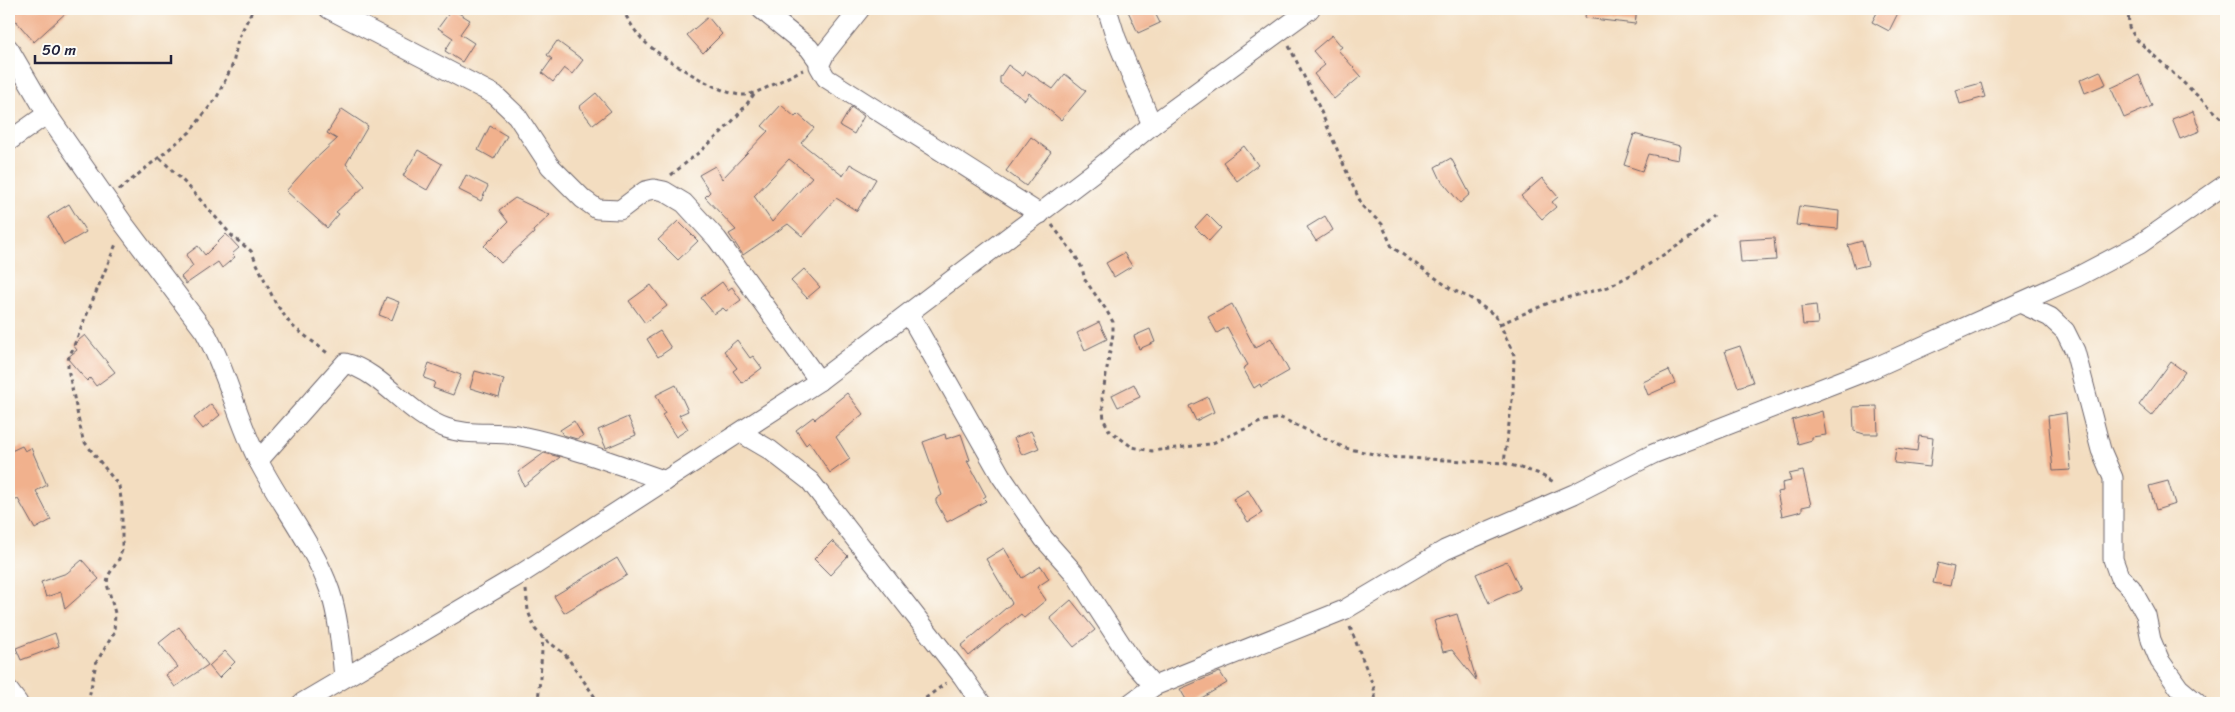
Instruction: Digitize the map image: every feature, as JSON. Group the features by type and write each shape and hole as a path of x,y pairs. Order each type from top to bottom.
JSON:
{"street":[{"path":"329,9 495,95 516,116 550,166 582,199 597,210 620,210 645,191 654,190 664,191 684,203 716,238 819,381"},
{"path":"761,9 808,48 826,78 1041,213"},
{"path":"819,64 860,9"},
{"path":"1108,9 1116,38 1152,125"},
{"path":"302,703 524,572 740,434 819,381 1041,213 1152,125 1310,9"},
{"path":"9,49 47,114 123,223 205,332 215,350 258,461 315,558 330,592 338,630 344,677"},
{"path":"9,141 47,114"},
{"path":"1131,703 1154,686 1344,610 1445,550 1574,494 1653,454 1874,368 2020,303 2140,244 2226,184"},
{"path":"2020,303 2050,318 2065,331 2075,351 2101,450 2113,478 2113,559 2119,576 2131,588 2146,615 2151,640 2160,661 2179,688 2197,703"},
{"path":"909,314 1001,476 1044,539 1076,575 1132,661 1154,686"},
{"path":"258,461 345,364 358,366 413,409 445,428 469,434 519,435 666,481"},
{"path":"740,434 770,450 810,481 963,677 981,703"},
{"path":"9,691 18,703"}],"path":[{"path":"107,200 190,132 217,97 234,64 238,39 253,9"},
{"path":"622,9 646,43 676,64 730,94 754,94"},
{"path":"2128,9 2129,27 2136,39 2226,122"},
{"path":"1282,30 1363,206 1382,224 1392,247 1451,289 1470,298 1496,316 1514,355 1513,392 1504,463"},
{"path":"654,190 724,132 738,117 754,94 782,78 819,64"},
{"path":"160,158 190,188 233,237 251,251 275,302 291,325 321,349 345,364"},
{"path":"1041,213 1075,254 1089,288 1105,308 1113,322 1113,334 1102,398 1104,420 1109,430 1132,447 1152,451 1210,444 1263,421 1281,418 1345,448 1388,457 1504,463 1537,473 1574,494"},
{"path":"1500,324 1551,302 1608,287 1692,238 1714,216"},
{"path":"88,703 96,663 114,633 115,613 108,576 119,559 122,550 122,505 119,486 83,440 68,369 68,360 109,264 123,223"},
{"path":"524,572 528,611 535,628 543,638 565,654 599,703"},
{"path":"1344,610 1374,688 1376,703"},
{"path":"538,703 543,638"},
{"path":"919,703 941,685 963,677"}],"building":[{"path":"9,9 70,9 34,42 9,13"},
{"path":"452,9 470,20 460,34 474,43 462,62 445,51 453,38 438,28"},
{"path":"1127,9 1153,9 1160,23 1138,33"},
{"path":"1586,9 1637,9 1635,24 1585,18"},
{"path":"1879,9 1900,9 1889,31 1872,22"},
{"path":"708,17 722,34 703,53 687,35"},
{"path":"1332,35 1342,47 1338,50 1361,76 1334,99 1314,74 1325,65 1313,51"},
{"path":"557,41 583,60 572,74 564,68 553,82 542,73 552,59 547,55"},
{"path":"1008,65 1023,76 1026,71 1053,89 1065,74 1086,91 1061,120 1029,93 1025,100 1000,83 1000,77"},
{"path":"2100,71 2106,84 2085,93 2080,80"},
{"path":"2139,75 2152,106 2124,118 2111,88"},
{"path":"1981,83 1985,97 1960,104 1956,90"},
{"path":"596,93 611,111 593,125 579,107"},
{"path":"781,105 795,117 798,114 814,128 801,143 843,176 850,164 876,179 857,211 836,198 802,236 788,224 743,255 729,234 736,230 705,197 710,192 699,175 715,166 722,179 768,131 762,126","holes":["789,159 812,177 772,222 754,196"]},
{"path":"851,107 864,116 854,134 840,126"},
{"path":"342,109 368,126 346,164 365,186 336,212 339,214 327,228 286,191 310,164 337,139 327,133"},
{"path":"2193,111 2200,131 2180,139 2172,119"},
{"path":"490,126 507,136 494,159 478,150"},
{"path":"1634,134 1680,146 1678,160 1648,154 1642,171 1624,165"},
{"path":"1031,137 1051,152 1026,186 1006,171"},
{"path":"1244,146 1258,165 1237,181 1223,162"},
{"path":"418,150 442,164 427,190 403,176"},
{"path":"1451,158 1470,194 1460,203 1441,180 1435,167"},
{"path":"466,175 488,186 481,201 459,190"},
{"path":"1542,178 1558,197 1552,202 1556,207 1542,219 1521,196"},
{"path":"515,198 550,215 533,231 534,233 501,263 484,246 508,222 499,210"},
{"path":"69,204 86,232 64,245 48,217"},
{"path":"1799,206 1839,211 1838,229 1796,225"},
{"path":"1207,214 1221,228 1209,241 1195,227"},
{"path":"1325,216 1333,230 1316,241 1307,227"},
{"path":"678,221 698,241 678,260 658,240"},
{"path":"226,234 239,248 232,254 235,257 222,268 218,262 186,284 181,277 193,266 186,255 198,246 205,255"},
{"path":"1774,238 1776,260 1741,262 1739,240"},
{"path":"1862,241 1868,265 1855,268 1848,245"},
{"path":"1124,253 1132,266 1114,277 1106,263"},
{"path":"804,269 820,287 807,298 791,281"},
{"path":"722,282 728,290 732,287 741,300 726,311 723,308 714,314 701,298"},
{"path":"651,285 667,306 645,323 629,301"},
{"path":"386,297 399,302 392,320 379,315"},
{"path":"1232,304 1255,348 1271,338 1289,371 1261,387 1260,384 1254,388 1243,368 1248,365 1227,327 1217,333 1208,317"},
{"path":"1816,305 1818,324 1803,325 1801,307"},
{"path":"1099,322 1107,339 1085,350 1077,333"},
{"path":"1150,329 1155,342 1139,349 1134,336"},
{"path":"660,331 671,348 658,357 647,339"},
{"path":"85,335 115,372 96,386 90,378 87,381 67,358 77,350 73,345"},
{"path":"737,340 750,358 753,356 762,368 742,383 733,371 737,368 724,351"},
{"path":"1740,346 1753,382 1738,387 1725,351"},
{"path":"2171,362 2185,372 2152,416 2139,405"},
{"path":"429,363 461,375 453,395 433,388 435,382 424,378"},
{"path":"1669,370 1675,383 1648,395 1643,382"},
{"path":"475,371 504,379 499,397 470,388"},
{"path":"1134,384 1140,397 1118,407 1112,395"},
{"path":"676,385 688,411 679,415 688,429 676,437 662,415 665,413 656,395"},
{"path":"847,393 863,414 836,437 850,459 830,473 809,442 806,445 796,430 813,417 815,419"},
{"path":"1208,397 1214,412 1196,421 1189,406"},
{"path":"211,404 220,415 203,429 194,418"},
{"path":"1877,406 1878,434 1864,434 1854,431 1853,407"},
{"path":"1822,411 1826,435 1812,437 1812,440 1798,444 1792,420"},
{"path":"2066,413 2071,470 2053,471 2048,416"},
{"path":"628,417 636,435 606,448 598,430"},
{"path":"574,421 583,436 577,439 563,435 560,430"},
{"path":"1031,431 1039,448 1022,455 1014,438"},
{"path":"945,434 946,439 961,434 970,460 967,461 986,496 983,498 986,501 947,522 936,502 936,499 942,495 923,442"},
{"path":"1919,436 1933,438 1930,467 1894,463 1896,448 1917,451"},
{"path":"22,446 25,451 31,448 47,485 36,491 51,520 35,529 18,499 12,502 9,494 9,452"},
{"path":"544,453 560,457 524,486 518,472"},
{"path":"1803,471 1811,505 1802,507 1802,511 1782,516 1777,492 1783,491 1782,483 1791,481 1789,474"},
{"path":"2168,481 2175,504 2156,510 2149,486"},
{"path":"1248,490 1262,513 1248,522 1233,499"},
{"path":"832,541 848,556 830,575 814,559"},
{"path":"1004,548 1022,578 1041,566 1049,579 1037,587 1046,600 1024,618 1021,614 969,656 961,646 1012,603 986,559"},
{"path":"617,558 627,575 564,613 554,596"},
{"path":"82,560 99,579 65,609 61,592 46,597 41,582 67,573"},
{"path":"1507,561 1520,589 1489,603 1476,574"},
{"path":"1938,563 1954,567 1950,586 1933,583"},
{"path":"1071,600 1095,630 1074,647 1050,618"},
{"path":"1457,614 1476,680 1452,650 1443,652 1434,621"},
{"path":"179,627 208,665 175,687 166,675 178,667 159,643"},
{"path":"55,633 59,646 21,660 16,648"},
{"path":"225,651 235,662 219,678 209,666"},
{"path":"1220,672 1227,683 1193,703 1188,703 1180,689"}]}
